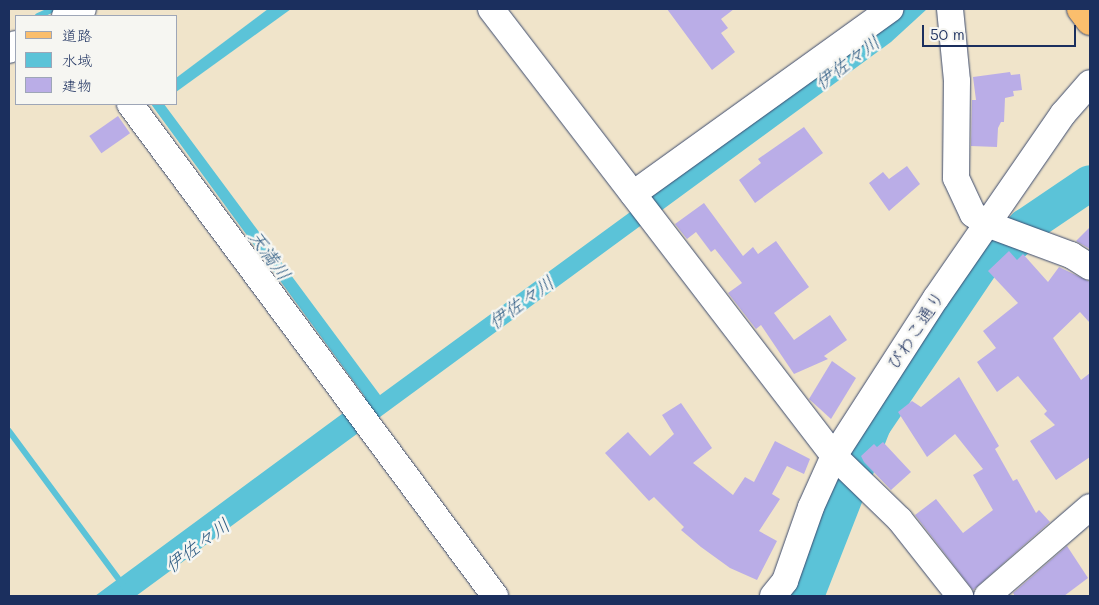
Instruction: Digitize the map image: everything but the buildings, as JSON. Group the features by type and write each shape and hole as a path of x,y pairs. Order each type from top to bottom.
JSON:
{"main road":[{"path":"1081,9 1090,21"}],"street":[{"path":"68,15 83,9"},
{"path":"491,9 834,456 900,520 960,596"},
{"path":"634,195 890,9"},
{"path":"950,9 957,81 956,178 973,214 987,224 1071,255 1090,267"},
{"name":"びわこ通り","path":"773,596 785,581 811,507 834,456 987,224 1063,114 1090,83"},
{"path":"131,105 495,596"},
{"path":"987,596 1090,508"}],"water":[{"path":"268,9 291,9 178,91 178,76"},
{"path":"901,9 927,9 891,42 136,596 95,596 365,397 152,105 165,105 380,395 808,82"}],"waterway":[{"path":"40,15 54,9"},
{"path":"806,596 873,425 983,262 1014,242 1025,227 1090,183"},
{"path":"9,431 131,596"}],"water label":[{"name":"伊佐々川","path":"847,62"},
{"name":"天満川","path":"270,255"},
{"name":"伊佐々川","path":"521,302"},
{"name":"伊佐々川","path":"197,545"}]}
